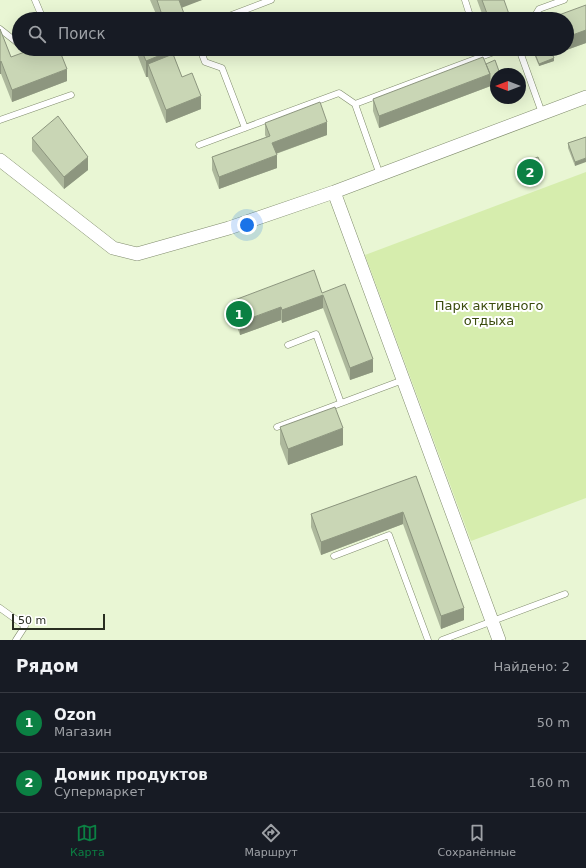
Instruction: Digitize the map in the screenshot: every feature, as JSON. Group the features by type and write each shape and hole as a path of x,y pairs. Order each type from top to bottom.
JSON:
{"street":[{"path":"0,160 113,248 137,254 229,228 334,192 586,97"},
{"path":"334,192 499,640"}],"lane":[{"path":"35,0 40,12"},
{"path":"239,12 271,0"},
{"path":"465,0 469,12"},
{"path":"537,12 539,9 564,0"},
{"path":"0,30 12,39"},
{"path":"203,56 205,62 222,68 245,128"},
{"path":"355,104 484,56"},
{"path":"521,56 542,113"},
{"path":"199,145 339,93 355,104 380,174"},
{"path":"0,120 71,95"},
{"path":"288,345 316,334 341,403"},
{"path":"277,427 403,380"},
{"path":"334,556 389,535 428,640"},
{"path":"442,640 565,594"},
{"path":"0,608 25,626 16,640"}],"green space":[{"name":"Парк активного отдыха","path":"586,172 586,498 471,541 365,255"}],"building":[{"path":"157,0 179,0 183,12 161,12"},
{"path":"482,0 504,0 508,12 486,12"},
{"path":"586,5 586,30 574,34 574,12 567,12"},
{"path":"0,29 11,57 62,56 67,69 12,90 1,61 0,62"},
{"path":"144,56 158,56 146,61"},
{"path":"168,56 174,56 182,77 192,73 201,96 166,110 148,64"},
{"path":"536,56 553,56 554,58 539,64"},
{"path":"483,57 490,74 379,116 373,99"},
{"path":"495,60 498,68 490,68 490,74 486,64"},
{"path":"320,102 327,122 272,143 277,155 219,177 212,157 270,136 265,123"},
{"path":"58,116 88,157 64,177 32,138"},
{"path":"586,137 586,158 575,162 568,143"},
{"path":"538,157 543,169 523,177 518,165"},
{"path":"314,270 322,293 345,284 373,359 350,368 323,295 282,310 281,307 240,322 232,301"},
{"path":"335,407 343,428 288,449 280,427"},
{"path":"416,476 464,608 441,616 403,512 321,542 311,514"}],"place":[{"name":"Домик продуктов","path":"530,172"},
{"name":"Ozon","path":"239,314"}]}
